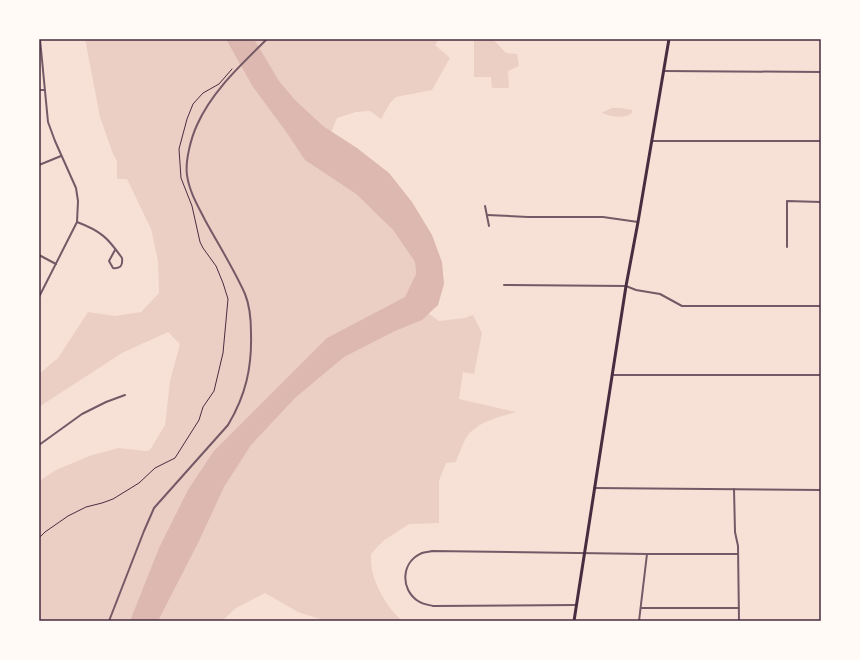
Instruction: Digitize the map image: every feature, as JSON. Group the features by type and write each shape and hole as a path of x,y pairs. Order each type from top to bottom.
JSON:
{"main road":[{"path":"574,621 626,286 669,39"}],"street":[{"path":"39,296 77,222 78,201 76,188 61,156 48,122 40,39"},
{"path":"110,621 154,508 228,425 242,395 249,373 252,355 251,319 246,295 198,206 190,189 187,174 191,141 197,125 213,95 267,39"},
{"path":"664,71 821,72"},
{"path":"39,90 44,90"},
{"path":"652,141 821,141"},
{"path":"39,165 61,156"},
{"path":"787,247 787,202 821,202"},
{"path":"485,206 489,226"},
{"path":"487,215 528,217 597,216 638,222"},
{"path":"77,222 98,231 104,236 122,258 123,263 121,266 112,268 109,261 115,250"},
{"path":"39,255 56,264"},
{"path":"504,285 626,286 636,290 660,294 682,306 821,306"},
{"path":"612,375 821,375"},
{"path":"39,444 82,414 106,402 125,395"},
{"path":"594,488 821,490"},
{"path":"734,489 735,532 738,546 739,621"},
{"path":"576,605 433,606 419,602 410,593 405,584 405,574 408,566 414,558 422,553 432,551 738,554"},
{"path":"639,621 647,554"},
{"path":"641,608 739,608"}],"path":[{"path":"39,538 68,516 86,507 113,499 139,483 155,468 176,458 199,420 204,407 214,391 222,357 228,299 216,266 200,242 192,206 181,178 179,149 189,112 193,104 203,93 219,84 235,66"}],"shaded area":[{"path":"85,39 439,39 435,45 450,58 432,90 396,97 390,103 381,119 370,111 356,112 337,118 317,168 356,194 393,230 415,262 416,274 406,297 439,321 465,318 473,315 482,333 474,374 463,372 459,399 516,412 488,421 470,432 456,462 446,463 439,481 439,523 409,524 383,541 371,554 372,570 379,591 388,605 403,621 326,621 298,612 265,593 236,608 222,621 39,621 39,481 56,470 92,455 119,448 146,451 150,450 165,425 170,381 180,344 168,332 122,353 39,407 39,374 58,358 88,312 115,316 141,312 159,293 158,261 151,229 127,179 117,179 117,161 113,154 100,117"},
{"path":"226,39 254,39 279,81 295,100 323,126 357,148 389,173 412,202 432,235 442,262 444,284 438,305 422,320 395,331 344,357 295,398 251,445 224,487 199,541 158,621 130,621 159,548 188,490 213,452 327,338 405,297 416,274 415,262 393,230 356,194 305,160 253,87"},
{"path":"474,39 493,39 506,53 517,54 519,66 508,71 509,88 492,88 491,77 474,77"},
{"path":"612,108 632,110 632,113 618,117 602,113"}]}
